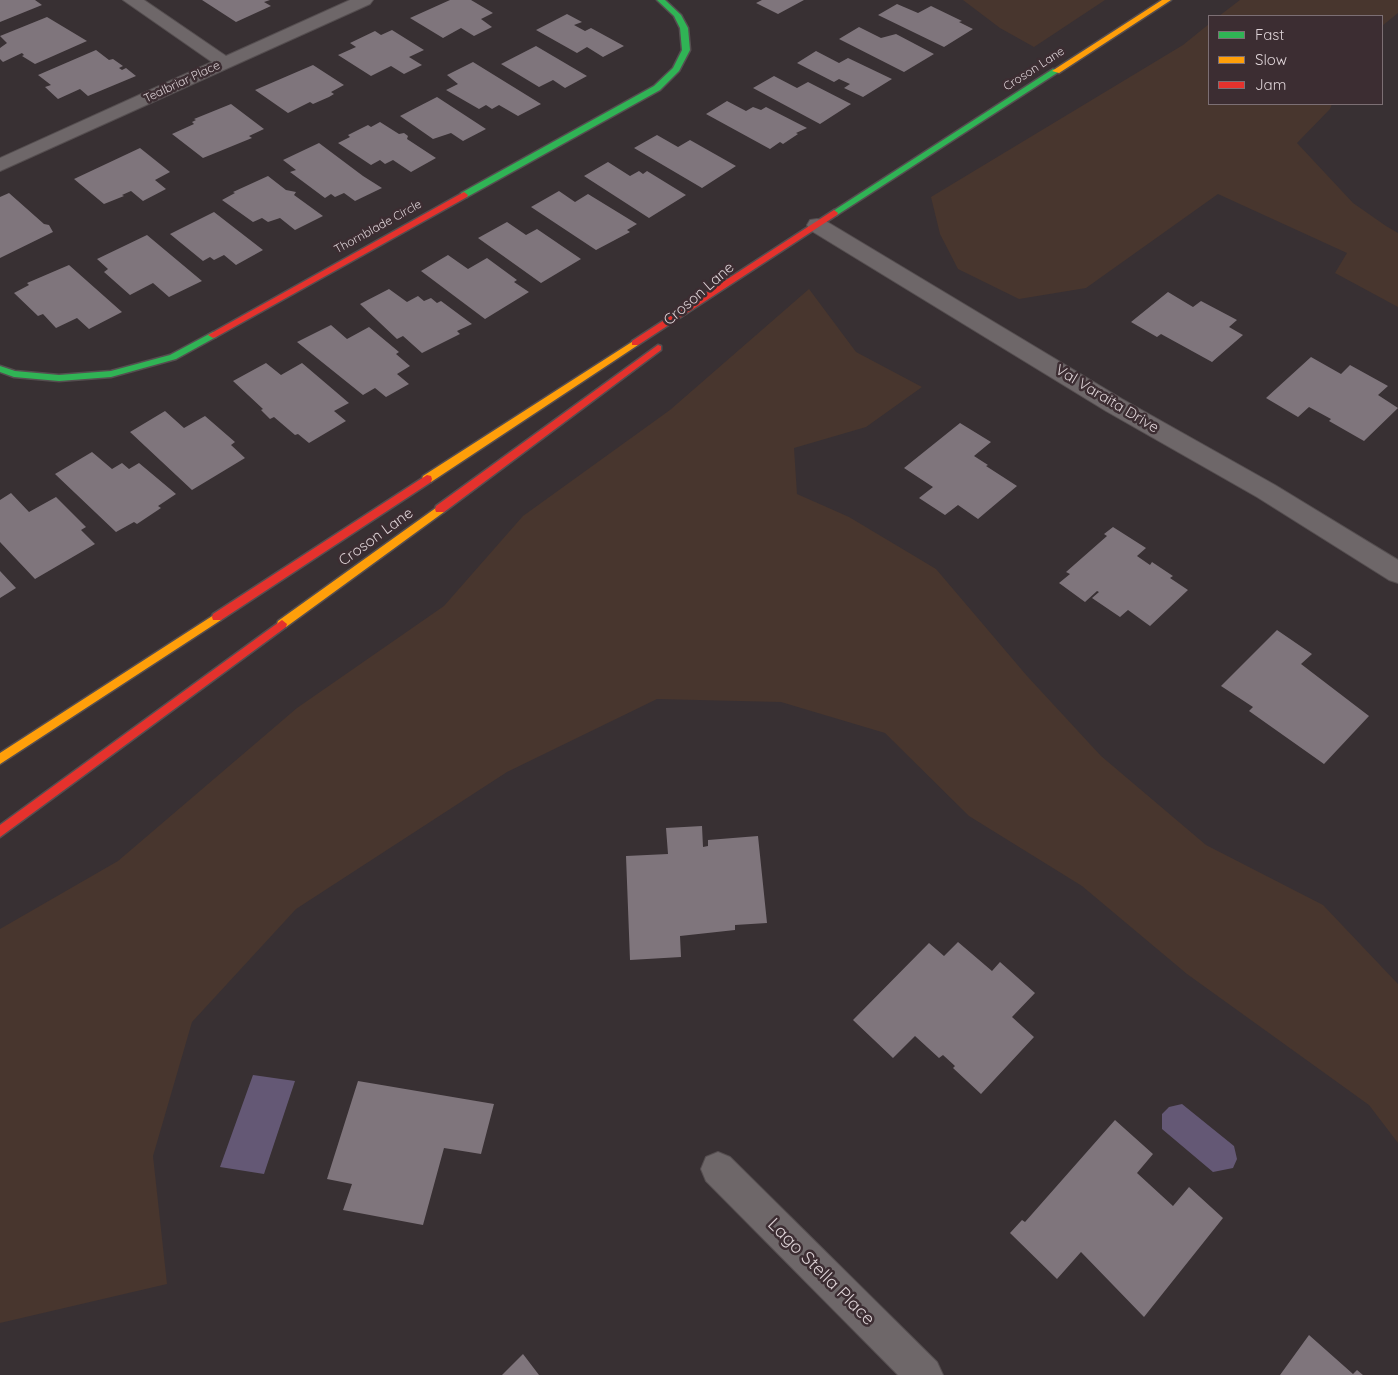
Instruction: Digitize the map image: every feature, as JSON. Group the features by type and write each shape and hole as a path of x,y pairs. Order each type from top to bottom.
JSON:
{"main road":[{"name":"Thornblade Circle","path":"0,369 14,374 60,378 111,374 173,357 657,88 676,69 686,50 684,28 661,0"},
{"name":"Croson Lane","path":"0,759 764,258 1167,0"},
{"name":"Croson Lane","path":"693,320 764,258"},
{"name":"Croson Lane","path":"0,832 671,338"}],"street":[{"path":"132,0 225,63"},
{"name":"Tealbriar Place","path":"0,165 364,0"},
{"name":"Val Varaita Drive","path":"817,225 1114,405 1266,491 1398,573"},
{"name":"Lago Stella Place","path":"718,1169 924,1375"}],"shaded area":[{"path":"963,0 1105,0 1034,47 1000,28"},
{"path":"1240,0 1398,0 1398,13 1383,25 1383,15 1220,15"},
{"path":"1208,25 1208,105 1332,105 1330,109 1297,143 1353,203 1398,233 1398,307 1335,273 1347,253 1218,194 1086,288 1019,299 958,269 940,234 931,197 1183,45"},
{"path":"809,289 856,352 922,387 866,427 794,448 797,494 849,517 936,569 1027,676 1101,756 1206,845 1323,905 1398,984 1398,1143 1369,1105 1187,974 1082,886 969,816 885,733 781,702 657,699 507,772 296,909 192,1022 153,1156 167,1284 0,1323 0,929 118,861 297,708 444,606 523,516 670,410"},
{"path":"253,1075 295,1081 264,1174 220,1167"},
{"path":"1182,1104 1234,1146 1237,1159 1233,1168 1213,1172 1162,1129 1162,1114 1169,1107"}],"building":[{"path":"0,0 35,0 42,5 0,22"},
{"path":"202,0 270,0 264,2 271,6 236,22"},
{"path":"450,0 471,0 493,13 481,19 492,27 474,36 461,28 443,38 410,18"},
{"path":"762,0 804,0 778,14 756,3"},
{"path":"897,4 918,13 931,6 962,21 959,22 973,29 944,47 878,15"},
{"path":"567,14 582,22 574,25 585,31 591,28 624,46 603,57 587,47 577,53 536,30"},
{"path":"47,17 87,41 35,64 22,56 24,55 22,53 3,62 0,59 0,48 7,43 0,36"},
{"path":"859,27 881,38 896,34 934,54 904,72 839,39"},
{"path":"392,30 424,50 409,57 422,65 404,74 391,66 371,76 338,55 356,47 350,43 375,31 381,35"},
{"path":"536,46 587,76 565,88 553,80 539,87 501,64"},
{"path":"96,50 109,60 113,59 123,66 119,68 122,70 126,68 136,76 88,96 80,89 58,99 45,87 51,85 38,75"},
{"path":"816,51 839,63 848,58 892,79 863,97 844,88 850,84 839,79 834,82 797,63"},
{"path":"473,62 541,104 518,116 499,105 492,109 486,105 479,109 446,90 458,84 447,75"},
{"path":"313,65 344,85 331,92 334,94 329,97 313,104 310,102 288,113 255,90"},
{"path":"774,76 797,88 808,82 851,104 820,124 753,88"},
{"path":"437,97 486,129 463,141 451,133 433,139 400,116"},
{"path":"727,101 746,111 753,107 761,110 766,107 807,128 796,133 798,134 783,144 780,142 770,149 706,114"},
{"path":"231,104 264,129 249,136 252,138 203,158 172,134 194,124 192,122 196,120 194,119"},
{"path":"380,122 399,134 404,133 408,136 407,139 436,158 411,172 393,160 385,164 380,160 371,165 338,143 350,137 348,135 368,125 371,127"},
{"path":"657,135 678,147 690,140 736,166 702,188 634,148"},
{"path":"319,143 382,188 355,201 344,193 335,197 331,194 325,198 290,172 296,170 283,160"},
{"path":"140,148 170,172 155,180 166,189 143,201 131,191 104,204 74,179"},
{"path":"608,162 630,176 639,171 643,174 647,171 686,195 649,218 584,176"},
{"path":"268,176 286,190 296,192 294,195 323,216 295,230 280,218 268,222 262,218 253,222 222,200 235,193 233,192"},
{"path":"559,191 575,202 588,194 637,224 627,230 630,232 596,250 531,207"},
{"path":"9,193 44,224 49,225 53,232 0,258 0,197"},
{"path":"214,212 263,250 236,265 224,255 214,260 210,257 203,261 170,234"},
{"path":"507,222 526,235 537,229 581,259 541,283 478,238"},
{"path":"147,235 202,281 169,297 153,283 130,295 104,272 108,269 97,259"},
{"path":"448,255 468,269 487,258 517,280 514,282 529,292 485,319 421,271"},
{"path":"69,265 122,312 89,329 77,318 56,328 43,314 38,316 14,293 29,285 27,283"},
{"path":"389,289 407,302 418,296 424,301 431,298 437,303 441,301 472,324 457,331 460,334 422,353 403,336 397,339 360,304"},
{"path":"1168,292 1193,307 1201,301 1237,320 1229,327 1243,335 1212,362 1161,334 1157,337 1131,322"},
{"path":"331,325 347,339 369,327 399,352 396,354 410,366 397,374 409,384 386,397 375,388 363,395 297,342"},
{"path":"1311,357 1341,374 1350,365 1388,386 1378,395 1398,408 1364,441 1309,407 1298,417 1266,398"},
{"path":"266,363 281,375 302,363 349,403 334,411 346,421 309,443 298,434 295,435 274,417 270,419 261,410 263,409 233,381"},
{"path":"165,411 184,428 205,416 235,442 231,445 245,458 192,490 130,432"},
{"path":"960,423 991,442 974,456 1017,486 978,519 958,505 945,515 919,498 933,487 904,468"},
{"path":"92,452 112,469 122,463 129,469 139,463 176,494 158,506 161,508 137,524 134,522 116,532 55,474"},
{"path":"11,493 29,512 56,497 86,527 81,530 95,544 35,579 0,542 0,500"},
{"path":"1113,527 1146,548 1137,556 1150,565 1152,562 1173,576 1170,578 1188,590 1150,626 1128,610 1120,617 1092,598 1099,592 1097,591 1085,602 1059,583 1070,574 1066,572 1107,536 1104,534"},
{"path":"0,571 16,588 0,598"},
{"path":"1277,630 1312,654 1301,664 1369,716 1324,764 1249,711 1253,707 1221,686"},
{"path":"702,826 703,847 708,846 708,840 758,836 767,923 735,925 735,930 680,936 681,957 630,960 626,856 668,854 666,828"},
{"path":"958,942 992,971 1000,962 1035,993 1012,1017 1034,1037 981,1094 953,1068 955,1066 943,1055 939,1058 915,1036 893,1058 853,1020 929,943 944,956"},
{"path":"358,1081 494,1104 481,1154 444,1148 423,1225 343,1210 352,1184 327,1179"},
{"path":"1115,1120 1153,1154 1137,1173 1173,1206 1189,1187 1223,1218 1144,1317 1081,1252 1057,1279 1010,1233 1022,1220 1025,1222"},
{"path":"1309,1335 1353,1374 1357,1370 1363,1375 1280,1375"},
{"path":"523,1354 539,1375 502,1375"}],"traffic: fast":[{"path":"464,195 657,88 676,69 686,50 684,28 677,15 661,0"},
{"path":"834,213 1056,71"},
{"path":"0,369 14,374 59,378 111,374 173,357 213,335"}],"traffic: slow":[{"path":"1056,71 1167,0"},
{"path":"427,479 635,343"},
{"path":"282,624 440,509"},
{"path":"0,759 217,617"}],"traffic: jam":[{"path":"213,335 464,195"},
{"path":"635,343 834,213"},
{"path":"440,509 658,348"},
{"path":"217,617 427,479"},
{"path":"0,832 282,624"}]}
